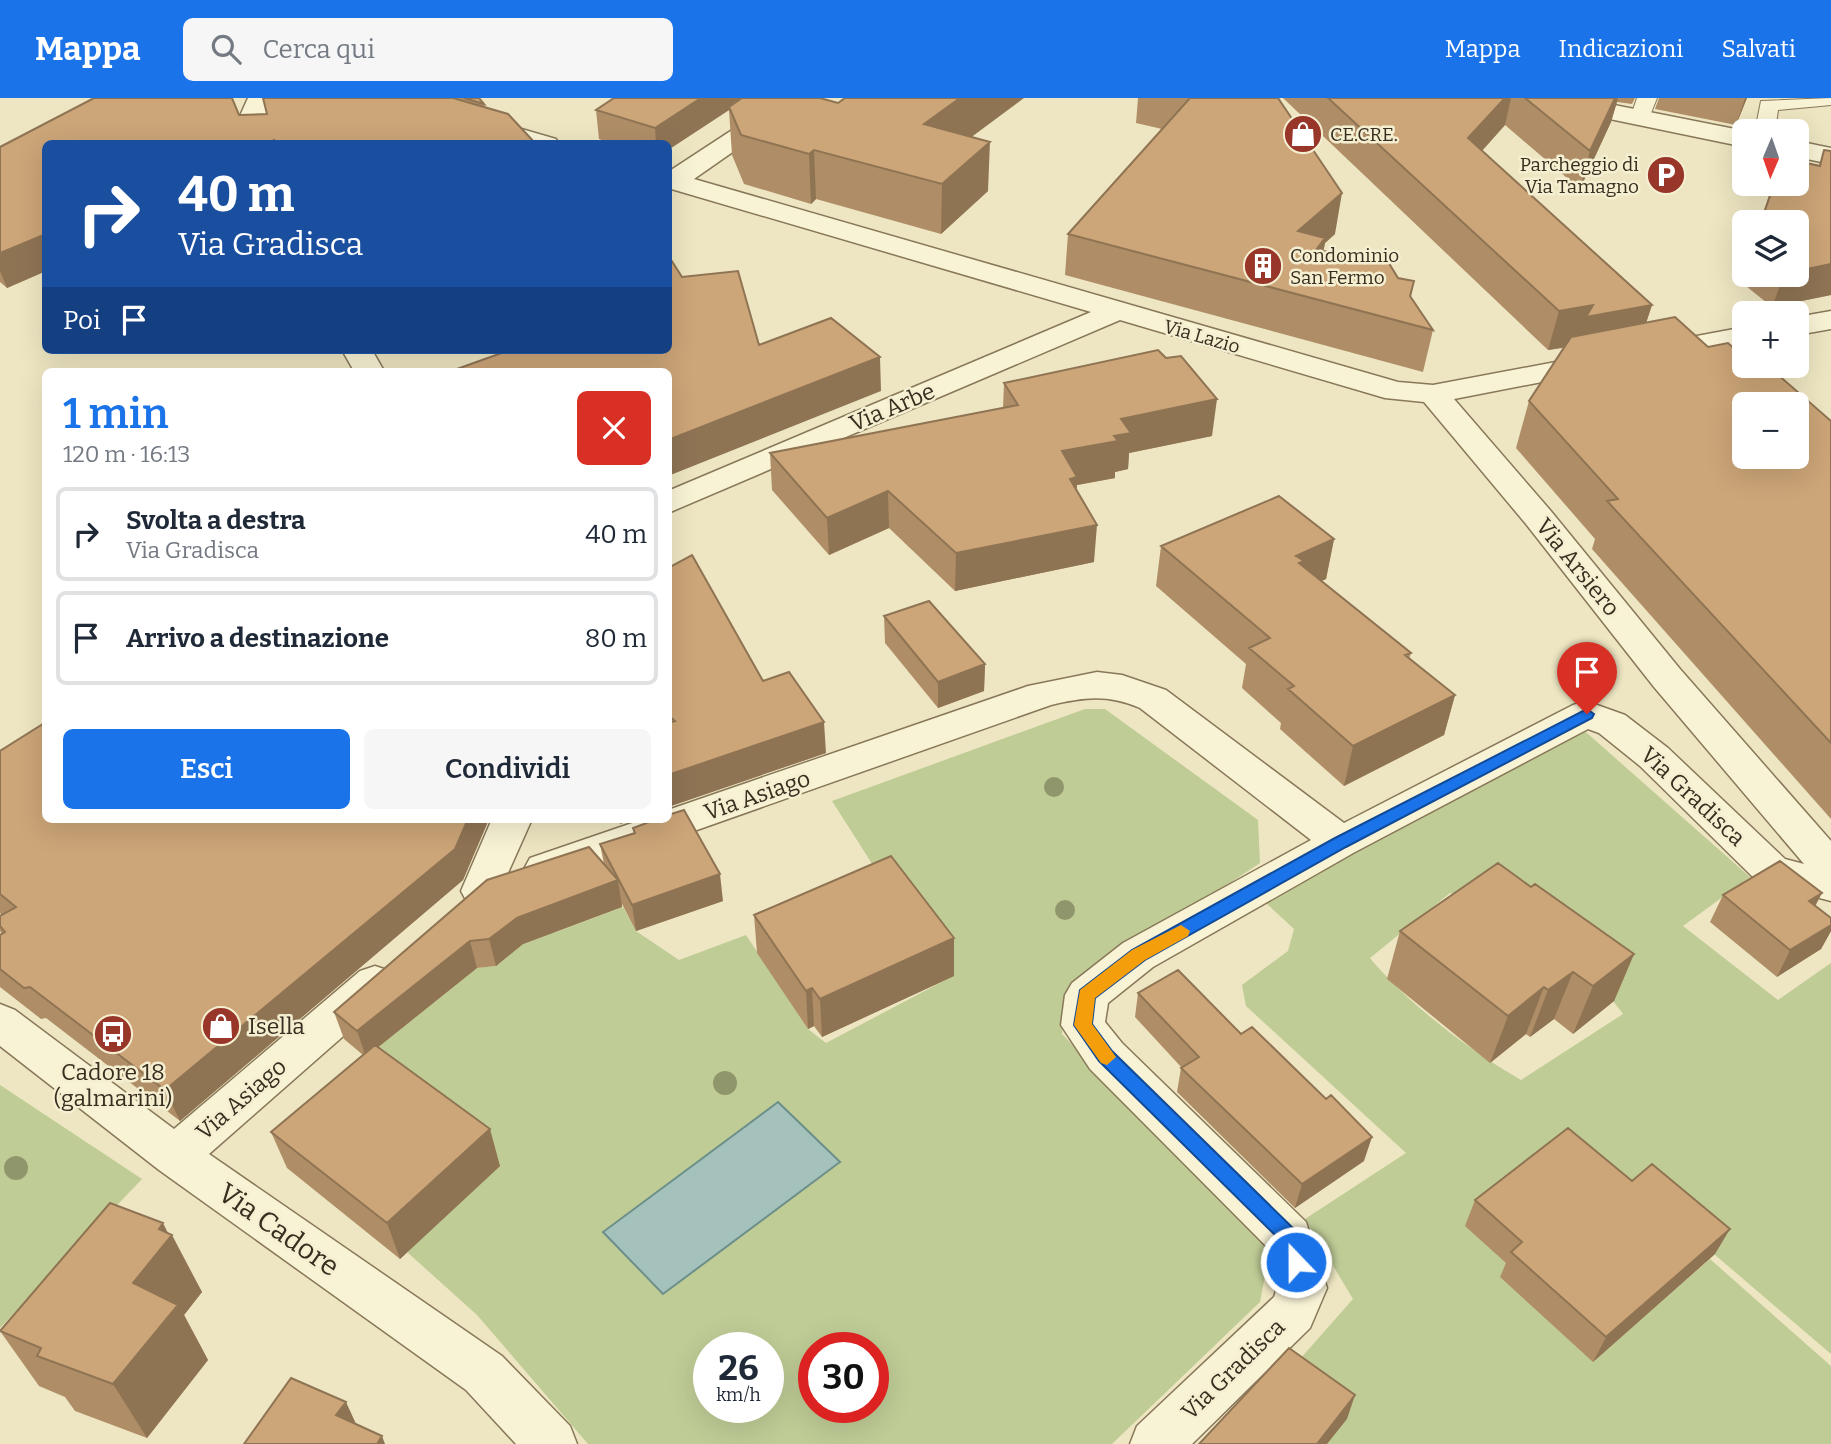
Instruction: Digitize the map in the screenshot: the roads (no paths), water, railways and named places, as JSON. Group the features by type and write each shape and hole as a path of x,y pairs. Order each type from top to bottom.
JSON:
{"street":[{"path":"259,140 252,118 258,100 262,98"},
{"path":"388,98 533,140"},
{"path":"672,179 799,98"},
{"path":"1542,98 1643,108 1732,135"},
{"path":"1810,152 1831,156"},
{"name":"Via Lazio","path":"672,180 1396,391 1433,394 1732,338"},
{"name":"Via Arbe","path":"672,501 1117,311"},
{"path":"1809,324 1831,320"},
{"name":"Via Arsiero","path":"1433,394 1538,517 1667,678 1831,868"},
{"name":"Via Asiago","path":"510,823 467,904 1041,695 1096,682 1126,686 1153,699 1340,842"},
{"name":"Via Gradisca","path":"1156,1444 1292,1312 1302,1288 1289,1237 1106,1056 1083,1025 1087,995 1138,955 1340,842 1587,714 1612,724 1654,757 1772,871 1831,886"},
{"name":"Via Asiago","path":"175,1156 405,957"},
{"name":"Via Cadore","path":"0,1022 175,1156 484,1373 551,1444"}],"lane":[{"path":"1766,119 1768,105 1831,99"}],"water":[{"path":"778,1102 840,1162 663,1294 603,1232"}],"place":[{"name":"CE.CRE.","path":"1303,134"},
{"name":"Parcheggio di Via Tamagno","path":"1666,175"},
{"name":"Condominio San Fermo","path":"1263,266"},
{"name":"Isella","path":"221,1026"},
{"name":"Cadore 18 (galmarini)","path":"113,1034"}]}
